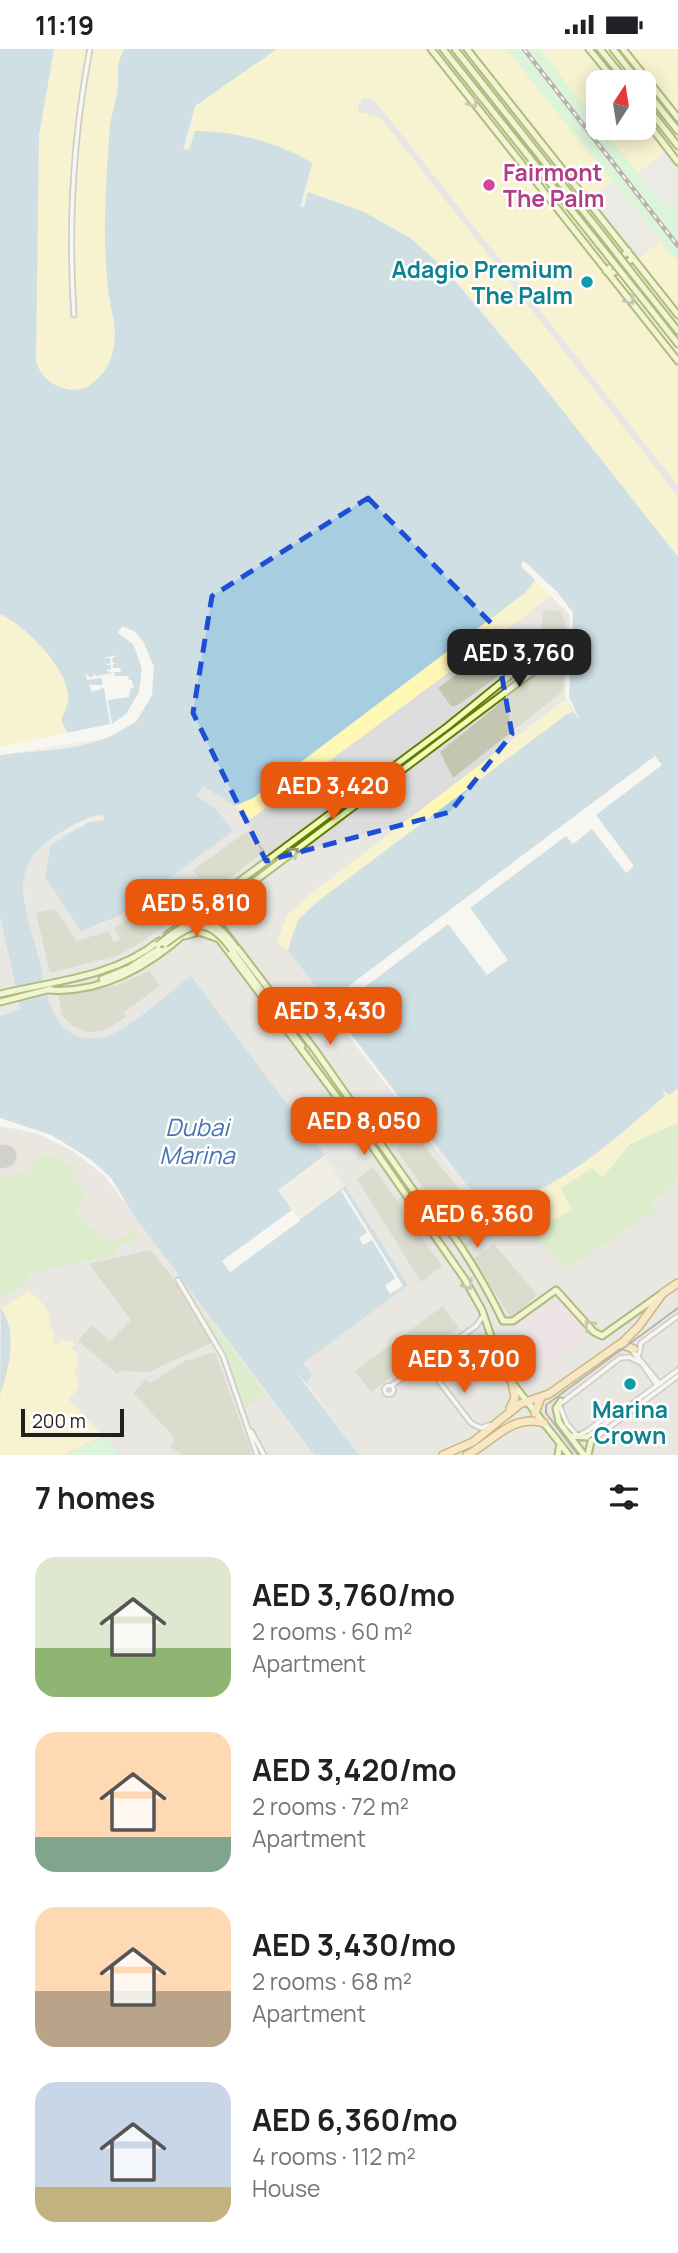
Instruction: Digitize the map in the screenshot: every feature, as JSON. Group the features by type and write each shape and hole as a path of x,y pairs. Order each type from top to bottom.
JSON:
{"main road":[{"path":"443,1455 467,1445 515,1408 526,1401 541,1397 620,1344 639,1326 663,1293 677,1284"},
{"path":"620,1344 637,1352"},
{"path":"501,1419 515,1400 512,1383"},
{"path":"535,1413 541,1397"},
{"path":"510,1426 521,1414 515,1408"},
{"path":"467,1455 510,1426 526,1420 544,1423"}],"street":[{"path":"74,316 72,185 79,112 90,49"},
{"path":"431,49 678,361"},
{"path":"443,49 678,345"},
{"path":"455,49 678,331"},
{"path":"467,49 678,315"},
{"path":"589,49 606,70"},
{"path":"600,49 607,70"},
{"path":"600,49 617,70"},
{"path":"612,49 629,70"},
{"path":"623,49 678,118"},
{"path":"631,59 634,70"},
{"path":"479,64 484,85"},
{"path":"454,78 472,85"},
{"path":"656,103 678,131"},
{"path":"506,114 524,120"},
{"path":"495,115 501,138"},
{"path":"656,119 678,146"},
{"path":"656,134 678,162"},
{"path":"547,149 552,171"},
{"path":"522,165 545,177"},
{"path":"607,272 628,251"},
{"path":"607,272 615,272 633,258"},
{"path":"0,1002 47,987 100,973 125,963 206,907 405,755 502,685 518,669 521,652 531,652 534,669 527,676 211,913 149,963 120,977 47,987 3,993"},
{"path":"518,669 527,676"},
{"path":"497,700 506,690 502,685"},
{"path":"402,772 423,752 419,747"},
{"path":"310,840 321,828 314,827"},
{"path":"224,904 221,919 229,935"},
{"path":"206,907 261,974 314,1046 425,1207 439,1218 479,1275 503,1321 513,1321 556,1290 594,1332 602,1336 663,1293"},
{"path":"199,912 309,1060"},
{"path":"47,987 113,975 183,930 199,925 218,932 297,1032 314,1046"},
{"path":"180,939 200,932 219,941"},
{"path":"234,949 472,1291 484,1315 498,1361 569,1455"},
{"path":"262,1004 269,1007"},
{"path":"356,1124 362,1120 378,1146 384,1149"},
{"path":"364,1143 365,1135"},
{"path":"410,1211 412,1203"},
{"path":"178,1280 221,1350 257,1455"},
{"path":"392,1388 477,1326 484,1315"},
{"path":"637,1352 641,1343 678,1316"},
{"path":"477,1326 489,1329"},
{"path":"637,1352 631,1352 645,1367 657,1375 668,1377"},
{"path":"637,1352 650,1381 648,1392"},
{"path":"614,1417 605,1418 581,1435 573,1433 559,1422 556,1408 561,1401 620,1358 629,1357 639,1362"},
{"path":"425,1363 473,1425 483,1427 501,1419"},
{"path":"645,1367 660,1386"},
{"path":"570,1436 589,1439 678,1370"},
{"path":"586,1455 589,1439 614,1417 648,1392 678,1376"},
{"path":"561,1401 559,1411 565,1427 586,1455"},
{"path":"248,1426 264,1455"},
{"path":"558,1455 561,1444"}],"highlighted area":[{"path":"368,498 493,625 512,734 450,812 266,861 193,713 212,596"}],"shaded area":[{"path":"363,98 372,99 387,116 678,486 678,496 381,118 359,112 358,104"},
{"path":"666,151 678,165 678,208 660,201 638,173"},
{"path":"613,182 661,241 637,259 590,199"},
{"path":"521,566 572,609 577,711 566,715 317,902 288,950 321,994 333,994 344,986 359,1005 348,1013 420,1125 669,1095 678,1108 678,1455 359,1455 307,1384 312,1374 303,1363 407,1285 325,1155 119,1034 90,1041 71,1036 54,1019 49,999 22,1011 0,1016 0,916 16,982 25,902 23,876 35,850 45,842 84,825 51,845 93,928 117,917 232,831 217,810 199,798 199,789 329,740 526,592"},
{"path":"560,611 565,622 563,691 453,778 440,752 537,673 543,612"},
{"path":"503,639 515,654 514,665 456,706 451,706 438,688"},
{"path":"249,830 265,851 210,893 193,870"},
{"path":"169,890 184,910 142,942 119,955 50,973 36,913 55,909 77,941 108,931 114,942 120,939 114,928"},
{"path":"150,971 160,986 124,1012 126,1017 103,1031 87,1032 73,1026 62,1016 58,995 115,986"},
{"name":"Dubai Marina","path":"0,1118 37,1129 102,1168 134,1216 313,1455 0,1455 0,1395 4,1383 0,1308"},
{"path":"0,1128 39,1140 68,1157 72,1153 88,1166 85,1169 119,1199 181,1279 175,1283 155,1263 161,1259 146,1238 142,1239 138,1233 115,1243 106,1241 75,1212 87,1194 72,1179 74,1167 54,1156 26,1172 0,1178"},
{"path":"415,1135 490,1227 467,1248 395,1148"},
{"path":"373,1167 442,1266 421,1282 357,1179"},
{"path":"494,1244 537,1295 511,1318 473,1259"},
{"path":"151,1250 173,1278 212,1343 148,1372 121,1371 117,1374 78,1341 91,1325 110,1341 131,1320 89,1264"},
{"path":"552,1294 560,1294 588,1330 587,1336 548,1366 521,1323"},
{"path":"443,1306 459,1327 371,1392 355,1371"},
{"path":"215,1352 252,1455 181,1455 171,1446 175,1438 133,1393 146,1379 150,1383 185,1361"}],"green space":[{"path":"506,49 540,49 586,108 586,140 612,140 660,201 678,208 678,263"},
{"path":"678,1123 678,1182 651,1203 658,1213 655,1216 651,1213 567,1269 534,1235 533,1223 545,1224 572,1210 561,1189 592,1168 603,1177 630,1144"},
{"path":"41,1156 53,1156 75,1167 72,1179 87,1194 75,1212 106,1241 112,1239 115,1242 134,1230 139,1235 135,1240 117,1246 118,1253 112,1256 31,1273 20,1288 0,1297 0,1179 26,1172"},
{"path":"189,1292 265,1394 245,1408 225,1352"},
{"path":"105,1437 119,1455 65,1455"}],"sand":[{"path":"54,49 124,49 119,64 110,126 105,206 106,266 114,346 110,362 103,373 89,386 76,391 63,388 45,378 36,360 39,135"},
{"path":"277,49 678,49 678,557 477,304 422,251 390,228 355,209 316,194 304,207 312,164 299,156 256,139 195,131 189,150 195,106"},
{"path":"536,579 553,595 251,819 235,806 253,798 526,592"},
{"path":"0,614 33,638 62,675 68,699 61,720 136,722 0,755"},
{"path":"566,699 573,712 317,902 292,935 288,950 277,942 287,915 313,892"},
{"path":"678,1088 678,1123 630,1144 603,1177 592,1168 561,1188 572,1210 545,1224 523,1222 509,1239 484,1211 478,1199 500,1202 524,1196 550,1184 603,1148 664,1095"},
{"path":"29,1291 48,1311 49,1326 55,1334 53,1343 56,1345 68,1334 63,1340 66,1343 72,1339 75,1345 70,1347 78,1355 75,1375 79,1386 69,1400 103,1436 63,1455 0,1455 0,1399 8,1340 6,1318 1,1308"}],"water":[{"path":"0,49 54,49 39,135 36,360 43,375 50,381 57,386 74,390 90,385 105,370 115,342 106,267 105,207 110,126 119,64 124,49 277,49 195,106 183,149 189,150 195,131 240,136 285,149 312,163 300,207 304,207 308,192 364,212 410,238 443,267 536,377 678,557 678,1088 669,1095 662,1089 665,1096 603,1148 550,1184 524,1196 500,1202 478,1199 338,1017 343,1007 348,1013 359,1004 344,986 323,996 288,950 298,920 317,902 566,715 573,712 579,719 569,697 573,613 558,593 526,562 521,566 536,579 526,592 253,798 235,806 203,786 197,796 217,810 233,831 117,917 81,931 45,877 51,845 89,822 104,820 103,815 80,821 42,846 31,859 25,874 25,905 47,993 52,1010 65,1028 83,1038 110,1035 134,1021 191,976 325,1155 278,1190 292,1210 223,1261 230,1272 345,1186 408,1285 303,1363 312,1374 307,1384 295,1371 359,1455 314,1455 134,1216 102,1168 60,1140 0,1118 0,1016 21,1010 0,916 0,755 59,749 98,741 131,723 144,709 143,641 126,637 134,646 142,670 142,682 134,705 116,722 68,734 61,720 68,699 62,675 33,638 0,614"},
{"path":"1,1308 11,1339 9,1362 0,1395"}],"pier":[{"path":"523,561 558,593 573,613 569,697 579,719 565,697 570,615 521,566"},
{"path":"122,626 134,631 143,641 154,667 152,695 136,722 107,738 0,755 0,747 110,724 104,688 92,692 89,685 102,685 102,678 87,680 86,672 89,677 94,676 93,671 96,676 112,673 106,670 111,669 111,665 105,665 111,663 110,658 103,658 118,655 112,658 113,663 118,663 113,664 113,668 120,668 121,672 114,672 115,676 128,676 129,680 132,680 134,688 130,689 129,697 108,700 112,724 126,714 139,692 142,669 134,645 118,633"},
{"path":"655,756 662,765 596,815 634,866 626,873 592,829 573,844 566,836 470,908 508,960 487,975 448,924 353,996 346,988"},
{"path":"342,1008 338,1017 484,1211 334,1017 335,1012"},
{"path":"0,1118 51,1135 90,1159 111,1178 134,1216 106,1177 73,1151 36,1133 0,1126"},
{"path":"343,1189 403,1286 390,1294 385,1286 395,1278 372,1240 363,1245 359,1238 367,1232 341,1191"},
{"path":"292,1210 300,1221 230,1272 222,1261"}],"taxiway":[{"path":"0,1153 0,1159"}],"runway":[{"path":"0,1157 5,1156"}],"tram line":[{"path":"578,1455 546,1413 546,1405 678,1308"}],"railway":[{"path":"524,49 678,246"}],"place":[{"name":"Fairmont The Palm","path":"489,185"},
{"name":"Adagio Premium The Palm","path":"587,282"},
{"name":"Marina Crown","path":"630,1384"}]}
